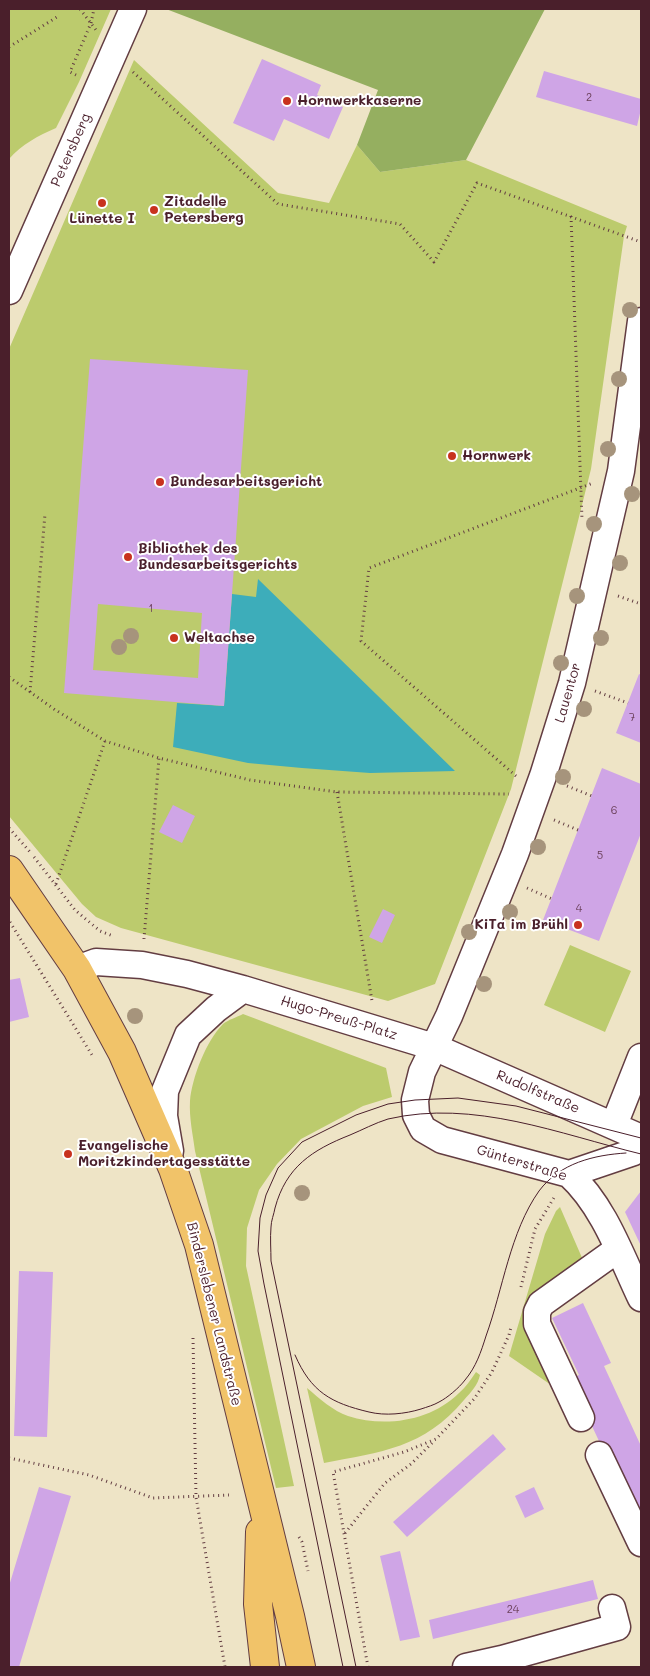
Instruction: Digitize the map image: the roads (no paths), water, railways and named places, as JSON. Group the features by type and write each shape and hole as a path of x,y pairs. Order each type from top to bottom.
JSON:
{"main road":[{"name":"Binderslebener Landstraße","path":"13,882 77,969 122,1052 173,1169 199,1245 301,1667"},
{"name":"Binderslebener Landstraße","path":"261,1501 258,1604 265,1667"}],"street":[{"name":"Petersberg","path":"9,291 133,9"},
{"name":"Lauentor","path":"434,1047 449,1016 505,880 537,795 572,683 621,472 641,321"},
{"name":"Hugo-Preuß-Platz","path":"77,969 96,962 142,964 243,989 434,1047"},
{"path":"173,1169 164,1116 165,1091 175,1064 188,1035 216,1009 243,989"},
{"name":"Rudolfstraße","path":"434,1047 614,1125 641,1139"},
{"name":"Günterstraße","path":"434,1047 422,1072 415,1100 416,1115 423,1128 440,1150 569,1174 583,1186 596,1204 641,1298"},
{"path":"614,1125 641,1057"},
{"path":"569,1174 634,1152 641,1139"},
{"path":"581,1418 537,1324 537,1312 541,1304 618,1250"},
{"path":"599,1455 641,1543"},
{"path":"466,1667 503,1663 617,1627 612,1608"}],"water":[{"path":"258,579 455,771 370,773 302,768 248,763 173,747 177,703 224,706 232,594 256,597"}],"tram line":[{"path":"343,1667 258,1251 260,1218 266,1195 278,1168 302,1142 356,1115 388,1104 415,1100 458,1098 516,1106 641,1138"},
{"path":"356,1667 271,1261 271,1222 286,1181 302,1162 324,1147 388,1119 420,1114 452,1113 484,1116 548,1129 641,1154"},
{"path":"295,1355 301,1368 315,1387 333,1400 356,1408 375,1413 395,1414 421,1409 442,1400 462,1383 478,1359 514,1243 529,1207 539,1191 547,1181 578,1162 626,1153"}],"place":[{"name":"Hornwerkkaserne","path":"287,101"},
{"name":"Lünette I","path":"102,203"},
{"name":"Zitadelle Petersberg","path":"154,210"},
{"name":"Hornwerk","path":"452,456"},
{"name":"Bundesarbeitsgericht","path":"160,482"},
{"name":"Bibliothek des Bundesarbeitsgerichts","path":"128,557"},
{"name":"Weltachse","path":"174,638"},
{"name":"KiTa im Brühl","path":"578,925"},
{"name":"Evangelische Moritzkindertagesstätte","path":"68,1154"}]}
